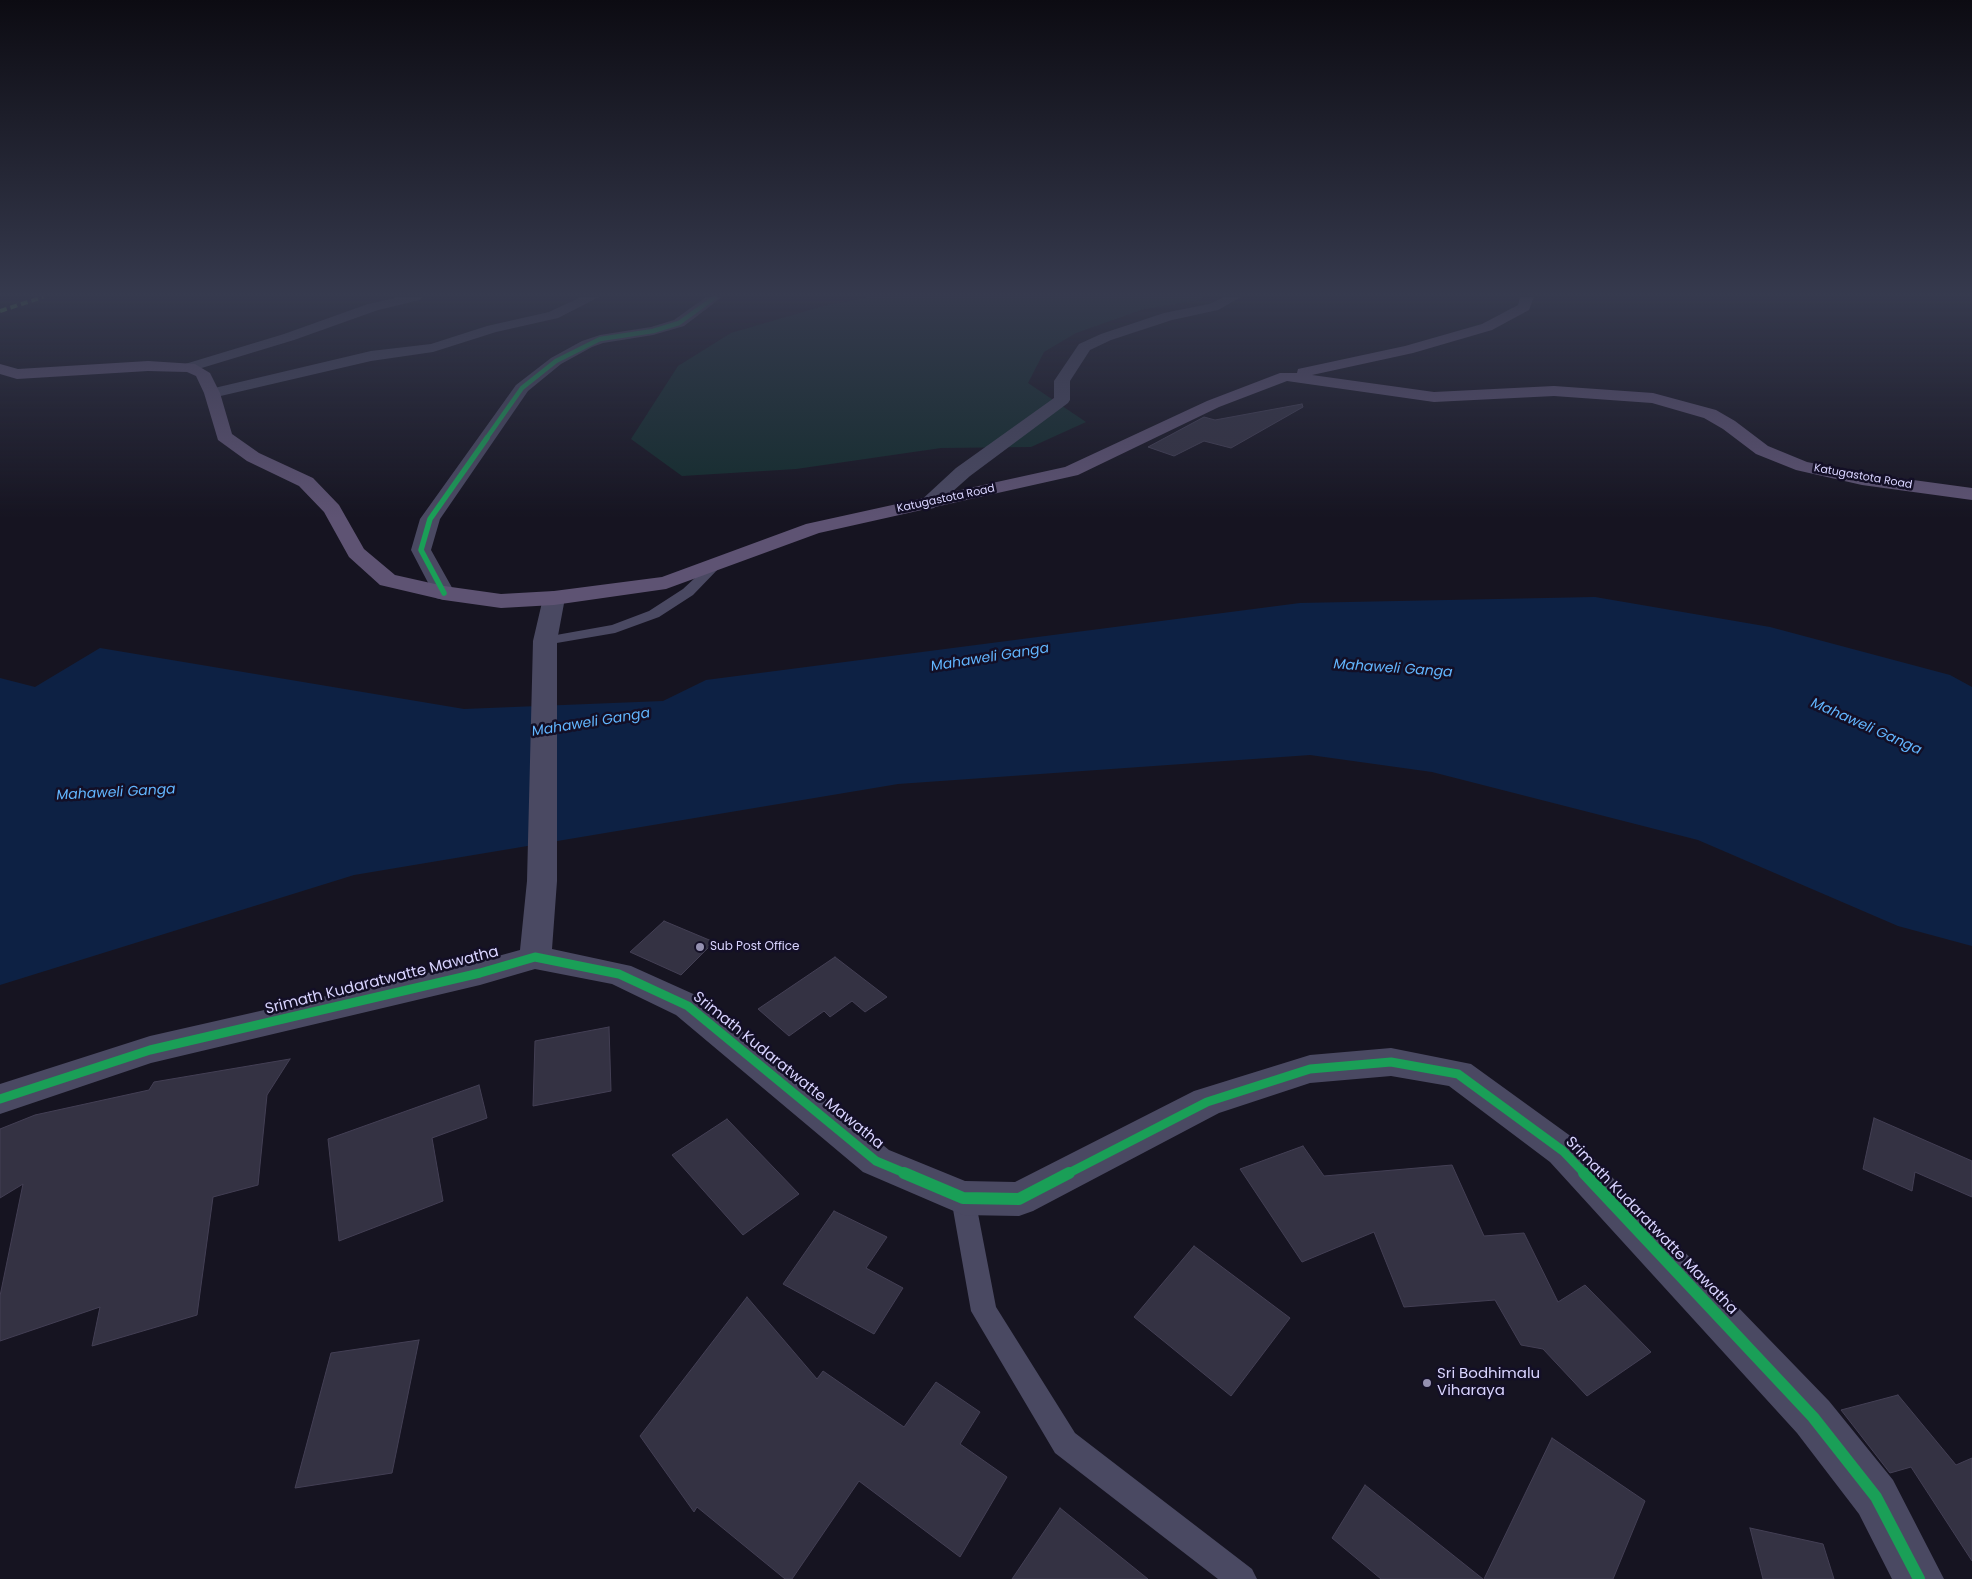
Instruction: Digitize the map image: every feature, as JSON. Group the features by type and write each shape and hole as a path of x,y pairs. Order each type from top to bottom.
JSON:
{"main road":[{"path":"6,371 17,374 71,371"},
{"name":"Katugastota Road","path":"197,371 202,373 212,393 224,436 253,457 306,482 332,509 356,553 388,580 444,593 501,601 554,598 666,583 813,528 1071,471 1213,404 1286,376 1434,397 1554,391 1613,393 1653,398 1710,414 1729,425 1762,450 1802,466 1847,476 1972,494"},
{"path":"1286,376 1311,371"}],"street":[{"path":"212,393 308,371"},
{"path":"444,593 421,550 430,519 522,388 544,371"},
{"path":"927,504 963,472 1062,400 1062,381 1069,371"},
{"path":"535,957 542,881 545,647 554,598"},
{"name":"Srimath Kudaratwatte Mawatha","path":"0,1099 150,1050 480,973 535,957 620,974 688,1006 876,1161 963,1198 1019,1199 1207,1102 1310,1069 1391,1062 1458,1074 1563,1151 1813,1417 1876,1497 1918,1579"}],"lane":[{"path":"545,647 615,629 654,614 688,592 715,566"},
{"path":"963,1198 984,1311 1065,1443 1242,1579"}],"green space":[{"path":"675,371 1034,371 1028,383 1086,422 1031,447 941,448 796,469 682,476 631,439"}],"water":[{"name":"Mahaweli Ganga","path":"1595,597 1770,627 1950,675 1972,687 1972,946 1898,926 1698,840 1432,772 1310,755 898,784 354,875 0,985 0,678 35,687 100,648 464,709 663,701 706,680 1300,603"}],"building":[{"path":"1302,404 1303,407 1231,448 1204,441 1174,456 1148,447 1204,417 1215,420"},
{"path":"664,921 714,942 681,975 630,952"},
{"path":"835,957 887,997 865,1012 852,1001 830,1017 824,1011 789,1036 758,1009"},
{"path":"609,1027 611,1091 533,1106 535,1041"},
{"path":"290,1059 267,1095 258,1185 213,1197 197,1315 92,1346 100,1307 0,1341 0,1296 23,1184 0,1198 0,1129 35,1115 149,1090 154,1082"},
{"path":"479,1085 487,1118 432,1138 443,1201 339,1241 328,1139"},
{"path":"1874,1118 1972,1161 1972,1197 1915,1172 1912,1191 1863,1169"},
{"path":"727,1119 799,1194 743,1235 672,1155"},
{"path":"1303,1146 1324,1176 1452,1165 1484,1236 1524,1233 1558,1302 1585,1285 1651,1352 1587,1396 1543,1349 1521,1345 1495,1300 1404,1307 1374,1232 1302,1262 1240,1169"},
{"path":"834,1211 887,1237 866,1268 903,1288 874,1334 783,1284"},
{"path":"1194,1246 1290,1318 1231,1396 1134,1317"},
{"path":"747,1297 817,1379 823,1371 904,1427 936,1382 980,1412 960,1444 1007,1477 960,1557 859,1481 792,1579 785,1579 697,1507 694,1512 640,1436"},
{"path":"419,1340 392,1473 295,1488 331,1353"},
{"path":"1898,1395 1956,1465 1972,1458 1972,1561 1911,1467 1890,1473 1841,1410"},
{"path":"1552,1438 1645,1501 1613,1579 1484,1579"},
{"path":"1365,1485 1483,1579 1381,1579 1332,1538"},
{"path":"1060,1508 1148,1579 1012,1579"},
{"path":"1750,1528 1823,1544 1834,1579 1763,1579"}],"cycle path":[{"path":"444,593 421,550 430,519 522,388 544,371"},
{"path":"0,1099 150,1050 480,973 535,957 619,974 688,1006 876,1161 963,1198 1019,1199 1207,1102 1310,1069 1391,1062 1458,1074 1563,1151 1813,1417 1876,1497 1919,1579"}],"place":[{"name":"Sub Post Office","path":"700,947"},
{"name":"Sri Bodhimalu Viharaya","path":"1427,1383"}]}
